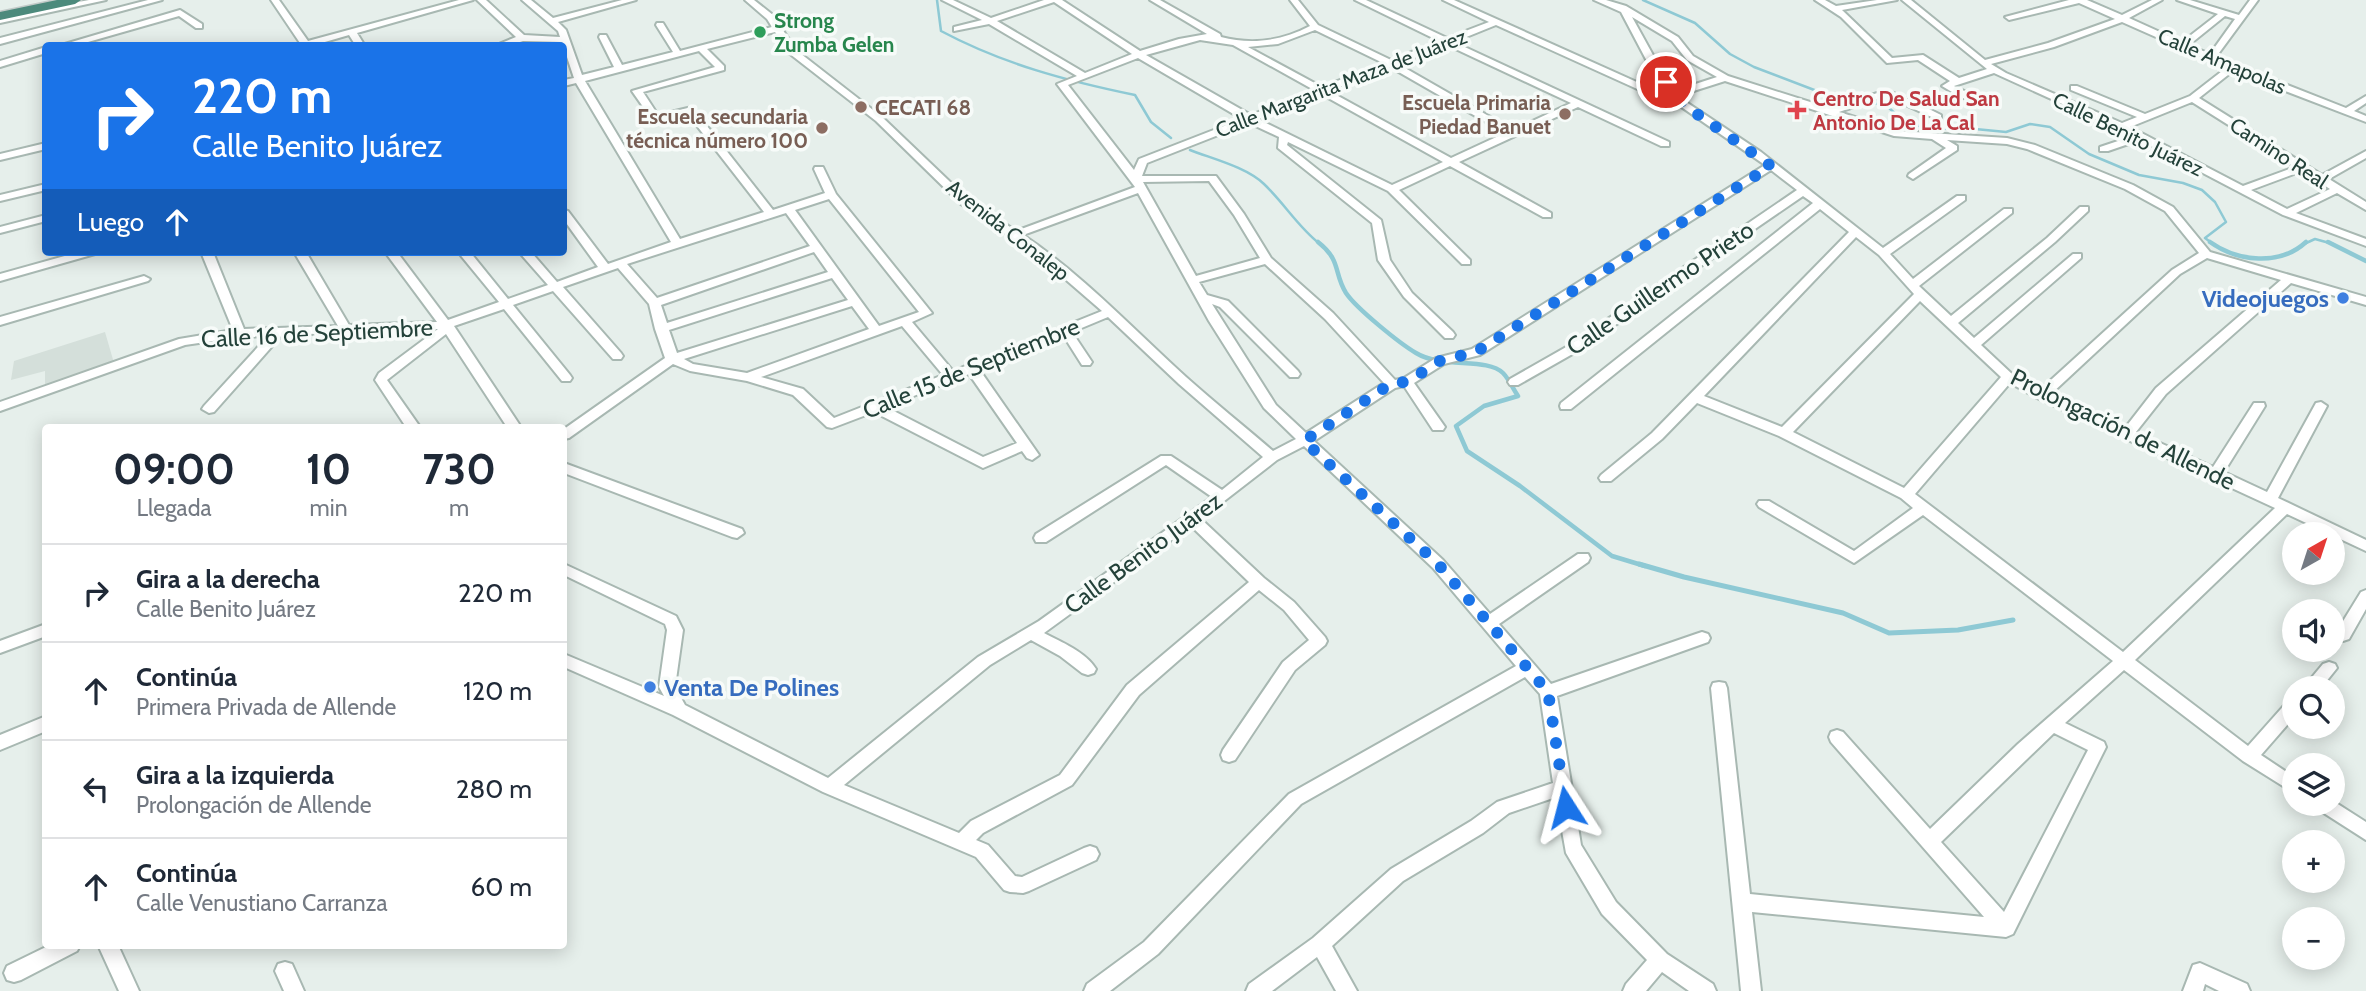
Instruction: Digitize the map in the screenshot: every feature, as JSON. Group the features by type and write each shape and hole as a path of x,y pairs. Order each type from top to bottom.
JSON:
{"highway":[{"path":"2,16 43,0"},
{"path":"2,16 75,0"}],"street":[{"path":"0,33 2,16 102,0"},
{"path":"0,41 158,0"},
{"path":"275,0 304,42"},
{"path":"316,42 469,0"},
{"path":"481,0 522,38"},
{"path":"510,42 522,38 566,40 562,30 526,0"},
{"path":"551,21 632,0"},
{"name":"Avenida Conalep","path":"748,0 771,17 793,52 879,119 965,202 1038,251 1272,457"},
{"path":"946,0 990,21 1085,77"},
{"path":"957,29 1054,0 1141,56 1250,119 1392,189 1466,262"},
{"path":"1154,0 1217,36 1325,90 1547,215"},
{"path":"1294,0 1315,27 1392,64 1511,133"},
{"path":"1359,0 1665,144"},
{"path":"1447,0 1658,95 1675,94 1725,78"},
{"path":"1598,0 1622,5 1675,39 1690,58 1725,78 1836,109 1898,134 2021,144 2129,187 2169,209 2206,254 2366,301"},
{"path":"1819,0 1844,15 1890,61 1920,57 1986,105"},
{"path":"1835,9 1893,0"},
{"name":"Calle Benito Juárez","path":"1906,0 1995,70 2122,127 2287,213 2366,243"},
{"path":"2009,17 2080,0"},
{"name":"Calle Amapolas","path":"2080,0 2232,67 2366,119"},
{"path":"1983,63 2044,48 2124,20 2158,0"},
{"path":"2181,0 2241,18"},
{"path":"2211,58 2254,0"},
{"path":"1622,5 1655,67 1675,94"},
{"path":"76,42 180,13 200,26"},
{"path":"2183,45 2224,13"},
{"name":"Calle Margarita Maza de Juárez","path":"1139,184 1143,161 1496,22"},
{"path":"660,25 678,54"},
{"path":"1236,44 1285,40 1315,27"},
{"path":"567,82 779,28"},
{"path":"351,32 358,42"},
{"path":"1217,36 1183,41 1062,84 1139,184 1203,298 1271,408 1438,564 1548,692 1572,847 1609,908 1660,960 1706,991"},
{"path":"603,37 619,68"},
{"path":"567,43 579,79 677,243"},
{"path":"701,48 721,68 637,91 656,119 689,109 771,214"},
{"path":"0,64 42,51"},
{"path":"2122,127 2193,98 2232,67"},
{"path":"1920,109 1995,70"},
{"path":"1666,82 1693,88"},
{"path":"2074,88 2144,117"},
{"path":"1836,109 1887,93 1938,117"},
{"name":"Prolongación de Allende","path":"1675,94 1683,104 1771,166 1883,253 1950,323 2008,377 2366,546"},
{"name":"Camino Real","path":"2193,98 2366,207"},
{"path":"2347,111 2366,99"},
{"path":"1392,189 1579,103"},
{"path":"1284,135 1282,146 1377,222 1384,260 1408,295 1449,335"},
{"path":"1913,176 1953,148 1934,136"},
{"path":"2104,149 2141,137"},
{"path":"0,158 42,147"},
{"path":"2321,180 2366,154"},
{"name":"Calle Benito Juárez","path":"829,787 984,661 1031,633 1192,519 1272,457 1304,441 1392,383 1407,382 1440,361 1476,352 1771,166"},
{"path":"2241,190 2302,168"},
{"path":"620,263 654,303 671,359 690,367 748,377 926,313 831,195 819,169"},
{"path":"1014,235 1139,184 1212,178 1240,214 1267,260 1329,316 1392,383"},
{"path":"0,198 42,188"},
{"path":"2287,213 2336,190"},
{"name":"Calle Guillermo Prieto","path":"1514,382 1572,349 1803,191"},
{"name":"Calle 16 de Septiembre","path":"0,407 183,342 240,333 447,326 677,243 831,195"},
{"path":"1883,253 1961,198"},
{"path":"1566,406 1819,204"},
{"path":"788,208 876,331"},
{"path":"1950,323 2051,240 2084,209"},
{"path":"1784,433 1916,289 2008,211"},
{"path":"567,217 604,268"},
{"path":"0,230 42,219"},
{"path":"1606,478 1657,436 1856,231"},
{"path":"654,303 816,248"},
{"path":"2042,395 2176,272 2206,254"},
{"path":"0,278 78,256"},
{"path":"209,256 240,333"},
{"path":"302,256 345,328"},
{"path":"394,256 447,326 512,424"},
{"path":"467,256 566,378"},
{"path":"529,256 617,356"},
{"path":"1973,345 2077,256"},
{"path":"1193,280 1267,260"},
{"path":"661,329 834,274"},
{"path":"0,321 144,279"},
{"path":"2128,433 2161,391 2288,279"},
{"path":"1203,298 1224,304 1294,373"},
{"path":"567,433 671,359 854,302"},
{"name":"Calle 15 de Septiembre","path":"748,377 798,392 832,424 1110,312"},
{"path":"905,321 951,376"},
{"path":"411,424 382,380 383,376 447,326"},
{"path":"1065,330 1086,362"},
{"path":"209,408 278,332"},
{"path":"874,407 983,463 1028,450 972,369"},
{"path":"1906,495 2008,377"},
{"path":"1407,382 1438,427"},
{"path":"1695,397 1784,433 1906,495 2249,756 2282,778"},
{"path":"2216,474 2259,406"},
{"path":"1929,842 2052,724 2124,661 2277,503 2320,406"},
{"path":"1041,538 1167,459 1222,497"},
{"path":"570,470 737,533"},
{"path":"1763,504 1854,558 1923,508"},
{"path":"1192,519 1259,582 1289,606 1319,641 1289,666 1229,755"},
{"path":"1489,623 1583,558"},
{"path":"567,570 671,620 675,630 667,687 679,710"},
{"path":"961,843 977,827 1066,780 1133,690 1259,582"},
{"path":"2345,632 2366,596"},
{"path":"0,647 42,631"},
{"path":"1031,633 1066,652 1088,669"},
{"path":"1548,692 1702,638"},
{"path":"567,661 679,710 829,787 982,851 1010,884 1023,885 1090,854"},
{"path":"1094,991 1151,948 1295,799 1527,668"},
{"path":"2322,676 2329,668"},
{"path":"1719,688 1751,991"},
{"path":"2249,756 2282,719"},
{"path":"2006,928 2098,747 2052,724"},
{"path":"0,743 42,725"},
{"path":"1837,737 2006,928"},
{"path":"1256,991 1320,944 1397,875 1477,827 1503,807 1563,787"},
{"path":"2342,816 2366,832"},
{"path":"1742,902 2006,928"},
{"path":"1320,944 1347,991"},
{"path":"14,973 62,949"},
{"path":"110,949 130,991"},
{"path":"1633,991 1660,960"},
{"path":"285,971 295,991"},
{"path":"2193,991 2200,972 2240,991"}],"shaded area":[{"path":"105,332 114,363 45,388 45,371 11,380 14,361"}],"waterway":[{"path":"937,0 941,31 988,53 1036,70 1135,95 1151,122 1171,138"},
{"path":"1643,0 1695,23 1730,54 1754,67 1830,96 1858,101"},
{"path":"1867,101 1888,107 1902,120 1928,129 1965,128 2006,132 2030,124 2050,127 2089,154 2139,175 2183,183 2202,190 2215,202 2226,222 2205,238 2212,243"},
{"path":"1190,150 1239,168 1257,178 1320,244"},
{"path":"2304,244 2315,239 2331,243"},
{"path":"1318,242 1331,255 1342,286 1351,299 1378,325 1409,348 1438,361 1496,368 1507,378 1518,396 1484,406 1456,426 1467,451 1520,486 1612,556 1645,566"},
{"path":"2212,243 2233,254 2272,258 2296,250 2306,242"},
{"path":"2331,243 2366,261"},
{"path":"1639,564 1684,577 1843,613 1889,633 1958,630 2013,620"}],"place":[{"name":"Strong Zumba Gelen","path":"760,32"},
{"name":"CECATI 68","path":"861,107"},
{"name":"Centro De Salud San Antonio De La Cal","path":"1797,110"},
{"name":"Escuela Primaria Piedad Banuet","path":"1565,114"},
{"name":"Escuela secundaria técnica número 100","path":"822,128"},
{"name":"Videojuegos","path":"2343,298"},
{"name":"Venta De Polines","path":"650,687"}],"route":[{"path":"1566,807 1548,692 1438,564 1304,441 1392,383 1407,382 1440,361 1476,352 1771,166 1683,104 1666,82"}]}
